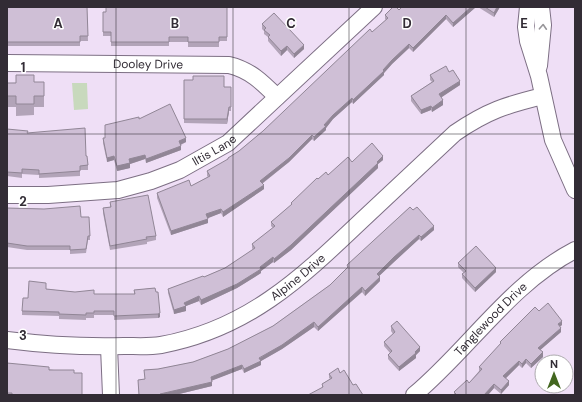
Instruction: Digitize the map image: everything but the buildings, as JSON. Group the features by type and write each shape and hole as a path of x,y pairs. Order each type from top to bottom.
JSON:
{"street":[{"name":"Iltis Lane","path":"7,195 89,193 118,190 180,170 228,143 374,7"},
{"path":"528,7 526,34 539,76 553,140 575,190"},
{"path":"539,76 543,25 541,7"},
{"name":"Dooley Drive","path":"7,63 230,64 242,68 252,74 277,97"},
{"name":"Alpine Drive","path":"7,340 66,347 159,346 192,338 224,325 253,311 286,289 314,266 455,133 477,118 502,106 543,96"},
{"name":"Tanglewood Drive","path":"414,395 444,368 497,312 529,283 575,250"},
{"path":"109,347 111,395"}],"green space":[{"path":"72,83 87,83 88,109 74,110"}]}
